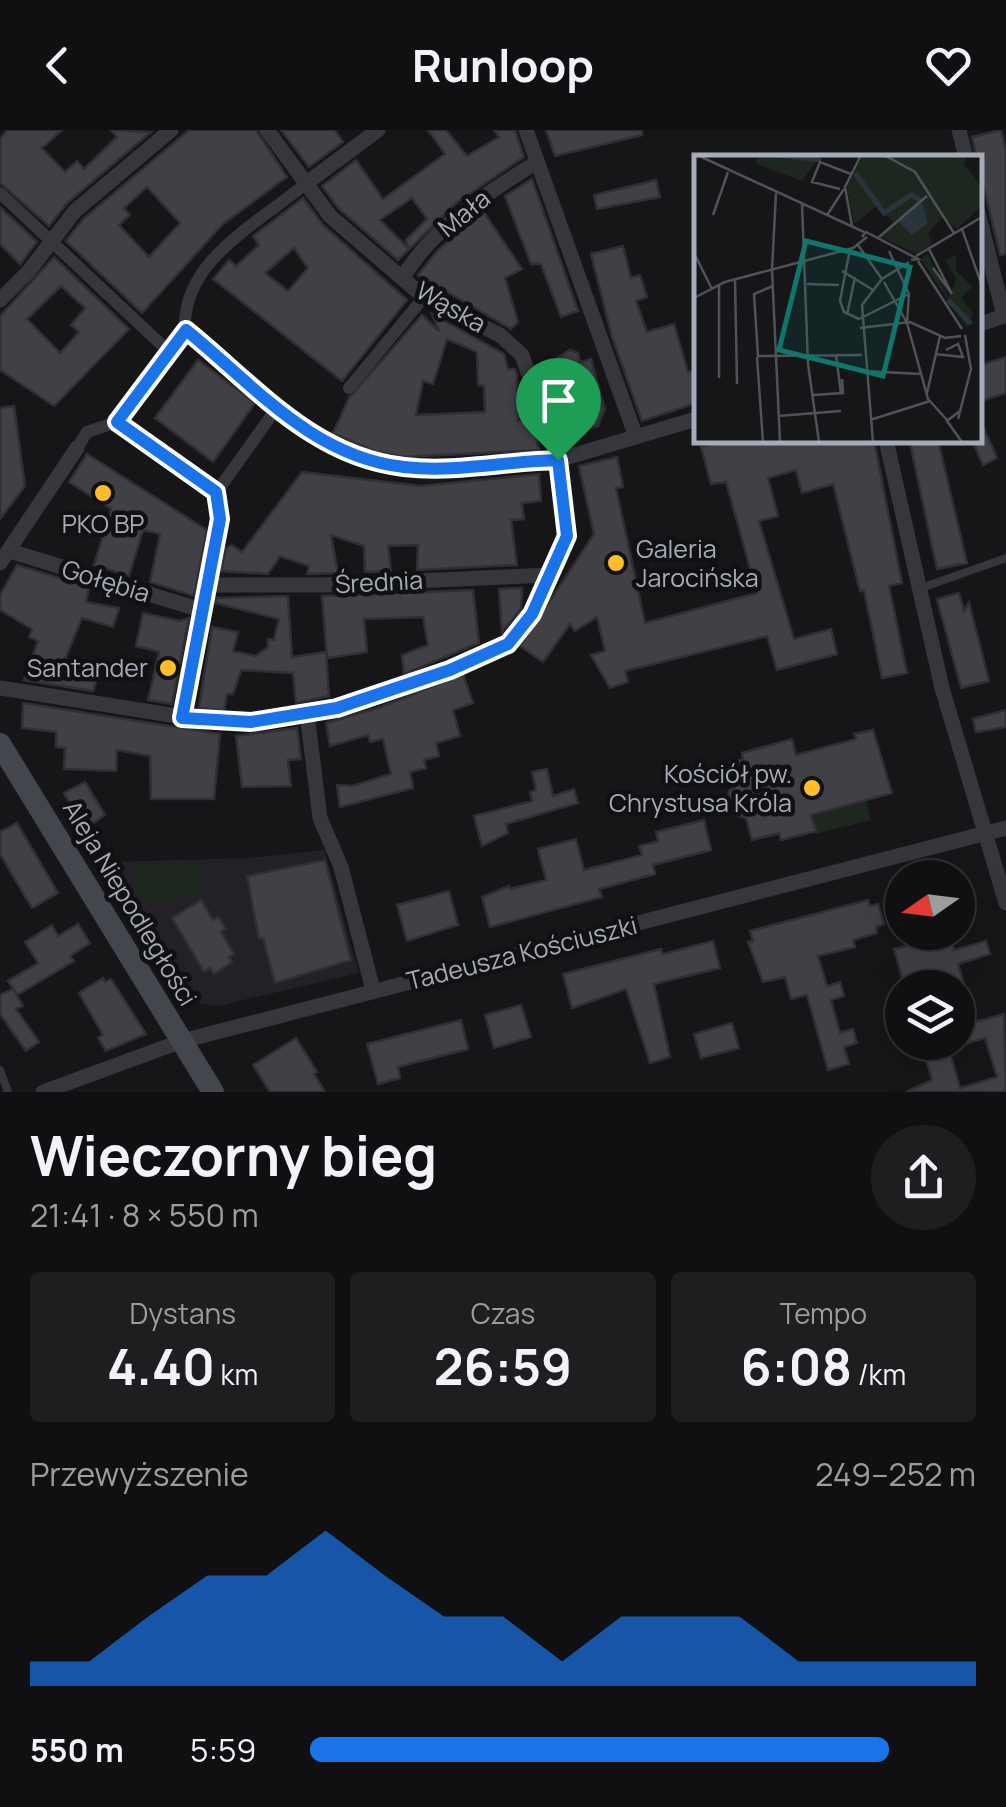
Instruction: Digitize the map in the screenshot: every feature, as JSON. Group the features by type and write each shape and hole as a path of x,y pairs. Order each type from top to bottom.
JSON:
{"main road":[{"name":"Aleja Niepodległości","path":"0,744 213,1092"}],"street":[{"path":"0,300 75,211 171,130"},
{"name":"Wąska","path":"0,688 235,724 307,714 396,690 508,644 532,614 568,528 558,460 522,355 500,335 424,297 330,216 266,130"},
{"path":"378,130 219,252 203,270 184,305 186,330 276,409 325,444 402,467 558,460 694,419"},
{"path":"526,130 636,437"},
{"path":"959,130 965,155"},
{"name":"Mała","path":"402,276 416,255 448,224 488,192 537,162"},
{"path":"0,194 168,351"},
{"path":"981,224 1005,316 981,324"},
{"path":"348,388 424,297"},
{"path":"5,557 87,432 117,422 186,330"},
{"path":"182,718 220,519 216,492 276,409"},
{"path":"117,422 216,492"},
{"path":"886,442 942,688 1006,903"},
{"name":"Gołębia","path":"5,557 201,610"},
{"name":"Średnia","path":"206,585 324,585 550,575"},
{"path":"307,714 320,818 341,868 373,990"},
{"name":"Tadeusza Kościuszki","path":"43,1092 182,1041 1006,828"}],"lane":[{"path":"920,588 1006,558"},
{"path":"0,1070 8,1092"}],"shaded area":[{"path":"866,800 871,820 815,834 810,815"},
{"path":"324,850 359,973 218,1006 200,1003 111,862 249,858"},
{"path":"200,863 201,898 137,900 136,865"}],"building":[{"path":"7,130 62,130 42,148 65,172 77,161 84,169 117,137 111,130 151,132 67,203 49,226 0,183 0,139"},
{"path":"189,130 256,130 287,177 223,224 142,313 66,241 83,219","holes":["147,187 180,223 149,257 119,225 130,215 124,208"]},
{"path":"281,130 335,130 343,142 309,167"},
{"path":"428,130 446,130 467,156 499,137 494,130 515,130 524,157 456,203 398,260 338,208 322,186 356,160 383,199 445,154","holes":["412,198 427,219 406,240 409,249 380,220"]},
{"path":"546,130 642,130 642,135 555,156"},
{"path":"1001,130 1006,151 1006,254 1000,255 981,175 981,155 976,155 972,137"},
{"path":"532,179 578,311 561,317 541,264 531,264 505,196"},
{"path":"656,180 660,197 597,209 594,195"},
{"path":"303,198 323,225 407,300 342,381 213,279 229,260 236,266 259,245 253,236","holes":["294,248 308,268 288,291 265,273"]},
{"path":"0,207 37,242 20,264 0,244"},
{"path":"483,211 522,269 505,278 518,322 511,329 418,275 438,250"},
{"path":"623,246 631,278 640,275 647,297 636,301 647,332 674,324 688,372 694,370 694,404 642,421 612,337 591,254"},
{"path":"54,257 129,329 54,406 0,370 0,316","holes":["61,286 85,308 71,325 79,332 60,353 27,319"]},
{"path":"432,314 504,354 508,369 515,369 517,375 518,421 532,420 539,450 405,457 374,451 333,433 349,398 422,315 439,331","holes":["447,339 477,352 478,385 484,386 485,412 416,415 423,381 433,384"]},
{"path":"570,350 578,353 580,362 591,359 605,409 598,426 580,431 579,427 571,429 568,418 563,419 547,364"},
{"path":"1006,357 1006,393 981,401 981,365"},
{"path":"198,360 255,403 213,462 155,418"},
{"path":"14,406 25,486 0,519 0,408"},
{"path":"981,422 997,458 983,465 973,442 981,442"},
{"path":"874,442 902,583 889,586 907,673 882,678 864,590 860,591 833,484 802,493 796,470 768,478 778,516 759,521 794,639 831,629 837,654 777,670 767,636 625,671 628,682 610,688 591,655 605,651 597,617 575,631 570,624 543,662 520,646 594,534 579,466 617,457 623,487 616,488 645,623 757,593 726,482 711,484 701,447"},
{"path":"938,442 967,563 937,569 910,443"},
{"path":"87,454 207,530 194,596 150,582 160,534 143,530 129,576 94,565 111,509 69,482"},
{"path":"302,472 421,486 539,474 541,501 522,503 524,519 511,520 517,565 417,570 418,545 388,546 391,571 365,572 364,546 331,535 338,573 307,574 309,566 280,556 268,574 221,571 226,548 232,545 242,552"},
{"path":"17,565 89,587 86,602 119,608 113,627 82,618 64,662 100,669 93,691 24,680 38,641 29,637 32,629 0,610 0,595"},
{"path":"522,588 521,609 502,632 499,589"},
{"path":"473,590 479,643 404,674 402,655 428,645 423,617 364,619 367,652 327,658 322,596"},
{"path":"959,593 964,611 969,603 989,681 961,688 937,599"},
{"path":"288,596 292,657 326,652 329,696 296,703 293,673 241,670 233,694 227,694 224,711 199,708 212,627 238,632 233,651 256,656 268,647 268,639 274,640 279,619 215,603 216,598"},
{"path":"143,613 180,621 189,618 172,704 148,700 159,652 136,646"},
{"path":"463,674 473,703 453,710 460,736 436,743 439,756 424,760 426,768 410,772 413,788 340,807 337,785 352,786 391,774 383,739 370,742 368,735 330,746 326,723 381,707"},
{"path":"23,703 220,734 214,799 151,799 150,756 117,750 116,771 64,769 65,748 56,747 56,732 22,728"},
{"path":"1006,710 1006,727 976,732 973,719"},
{"path":"297,728 301,759 288,760 291,786 242,787 236,736"},
{"name":"Kościół pw. Chrystusa Króla","path":"873,730 892,793 811,815 816,831 781,840 779,833 752,840 746,818 734,815 727,804 729,791 738,784 732,762 743,759 742,753 792,739 796,755 856,739 854,734"},
{"path":"547,769 553,796 574,789 578,803 506,824 508,833 482,846 474,816 532,801 530,792 536,790 532,772"},
{"path":"85,782 105,815 85,829 64,793"},
{"path":"704,820 711,850 653,865 655,874 599,889 602,897 490,927 482,897 509,886 510,889 546,880 538,849 576,839 584,870 642,855 639,846 658,841 656,832"},
{"path":"17,823 58,893 32,908 0,854 0,832"},
{"path":"325,860 351,960 275,983 263,938 259,939 247,876"},
{"path":"449,891 458,925 407,941 397,905"},
{"path":"201,900 213,920 218,917 226,929 221,932 234,954 229,957 232,962 214,974 210,968 204,972 172,918"},
{"path":"868,900 870,906 878,904 884,924 876,927 877,933 853,940 855,947 818,956 827,986 840,982 844,996 831,1000 840,1033 853,1029 857,1043 844,1047 849,1064 828,1070 807,995 791,999 785,977 763,982 748,942 753,941 750,931"},
{"path":"78,924 90,943 70,956 74,961 17,995 8,981 38,963 25,942 52,925 58,936"},
{"path":"713,941 720,968 654,984 670,1057 650,1063 626,989 572,1008 563,974 661,949 663,954"},
{"path":"986,941 990,954 958,964 960,970 900,970 894,950 975,950 975,944"},
{"path":"103,978 105,982 111,979 146,1034 106,1051 98,1038 103,1035 79,993"},
{"path":"13,989 23,1006 16,1009 39,1042 26,1051 0,1014 0,995"},
{"path":"521,1005 531,1037 494,1048 485,1015"},
{"path":"1004,1014 1006,1092 906,1092 932,1080 926,1060 952,1060 960,1088 997,1077 985,1038 975,1041 975,1022"},
{"path":"461,1020 468,1049 398,1067 400,1078 378,1084 367,1044"},
{"path":"732,1023 739,1048 701,1058 694,1034"},
{"path":"296,1038 325,1092 270,1092 253,1065"}],"place":[{"name":"PKO BP","path":"103,493"},
{"name":"Galeria Jarocińska","path":"616,563"},
{"name":"Santander","path":"168,668"},
{"name":"Kościół pw. Chrystusa Króla","path":"812,788"}],"route":[{"path":"186,330 276,409 325,444 402,467 558,460 567,536 532,614 508,644 450,670 337,708 251,722 182,718 220,519 216,492 117,422 186,330"}]}
